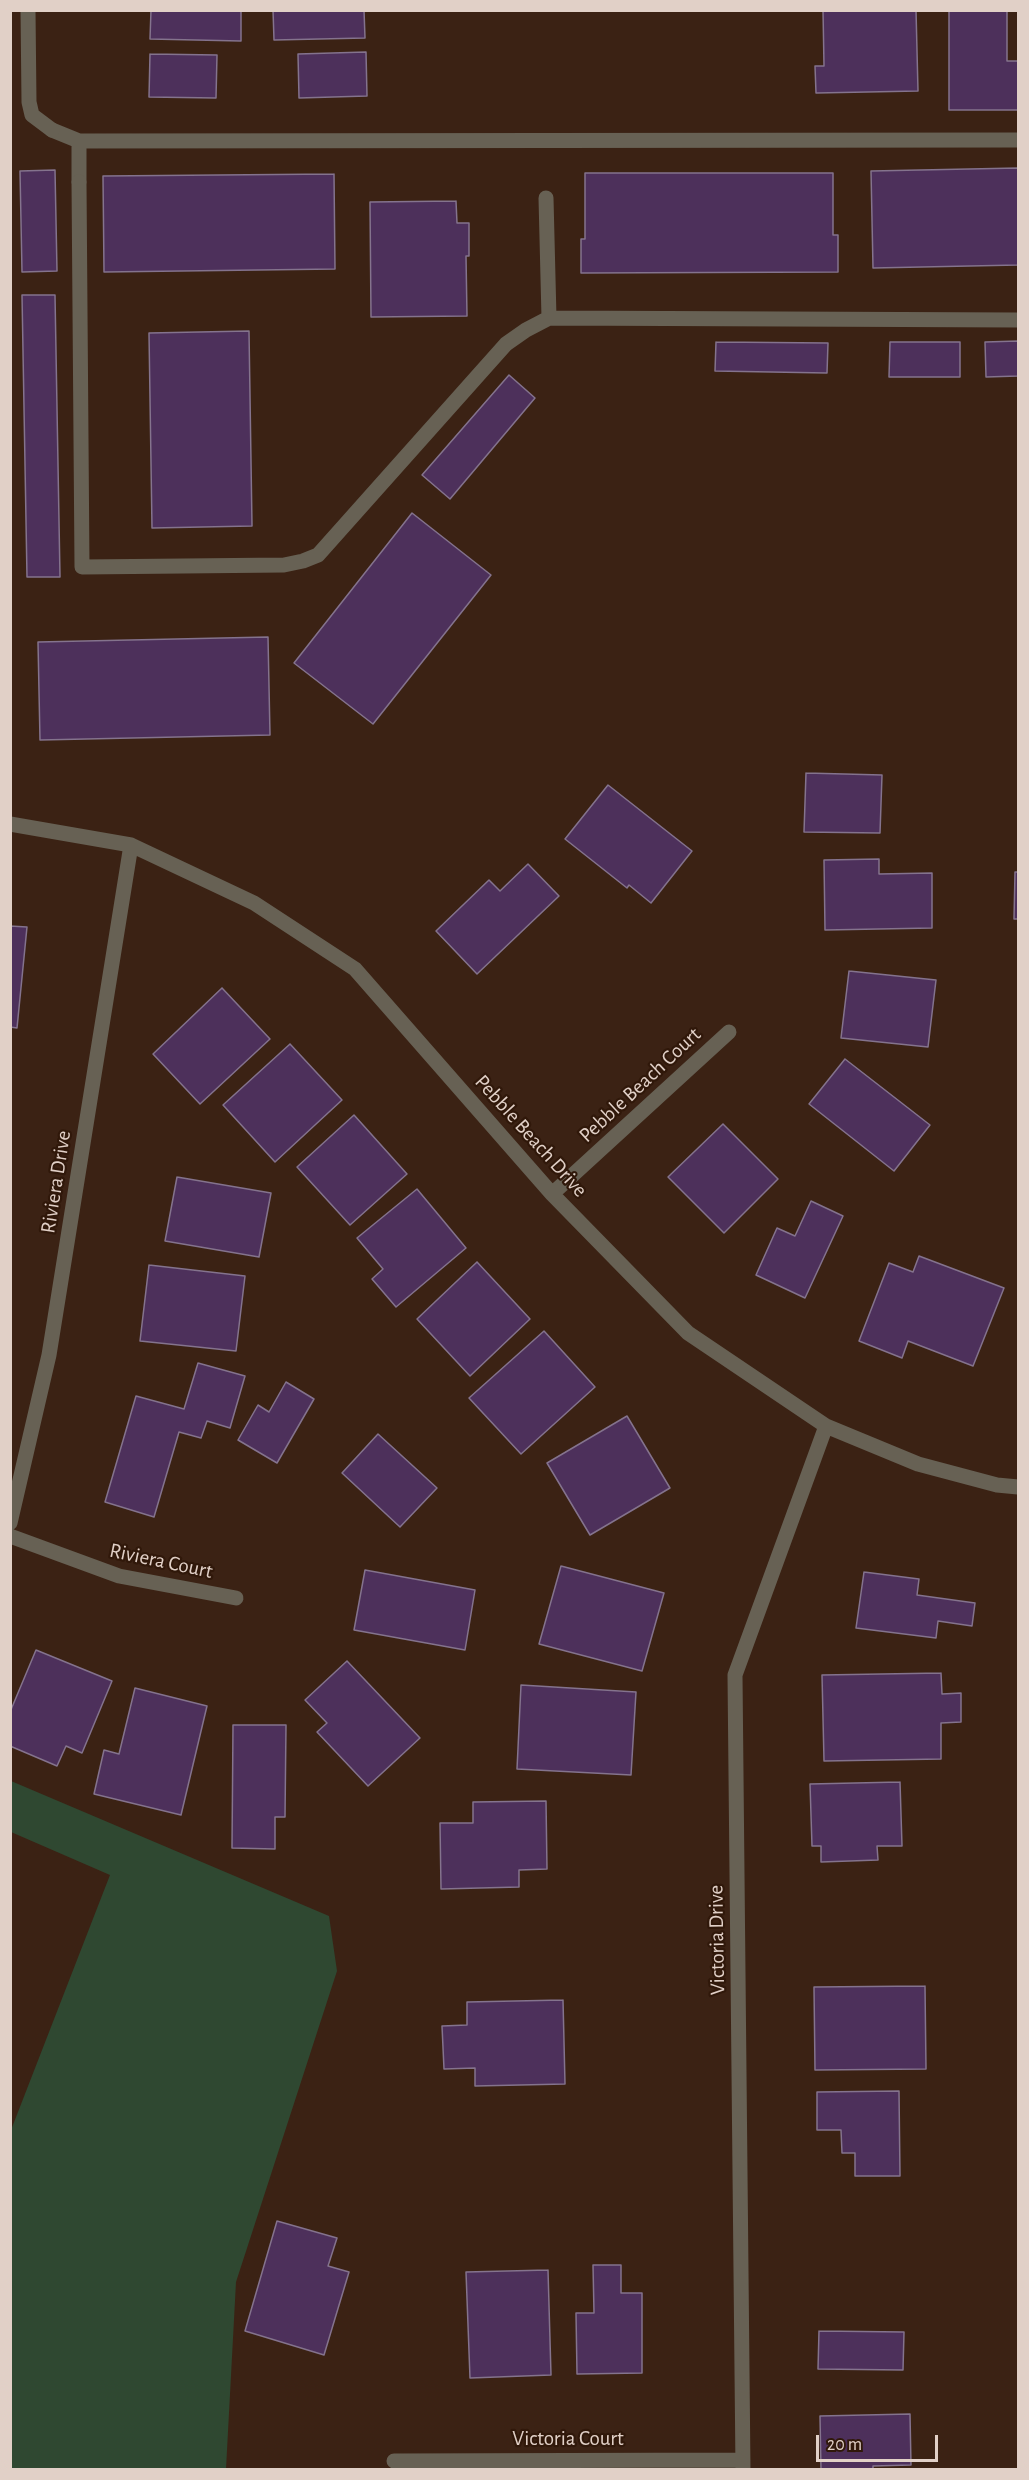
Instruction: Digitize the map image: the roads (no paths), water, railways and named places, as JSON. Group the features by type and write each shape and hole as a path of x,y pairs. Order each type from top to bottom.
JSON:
{"street":[{"path":"28,10 32,115 52,130 79,141 1018,140"},
{"path":"79,141 82,567 284,565 318,555 506,345 526,330 549,318 1018,320"},
{"path":"546,198 549,318"},
{"name":"Pebble Beach Drive","path":"10,824 131,845 254,903 355,969 552,1194 688,1333 826,1426 918,1464 998,1485 1018,1487"},
{"name":"Riviera Drive","path":"10,1523 49,1355 131,845"},
{"name":"Pebble Beach Court","path":"552,1194 729,1032"},
{"name":"Victoria Drive","path":"743,2464 735,1675 826,1426"},
{"name":"Riviera Court","path":"10,1536 119,1576 236,1598"},
{"name":"Victoria Court","path":"394,2461 743,2464"}]}
